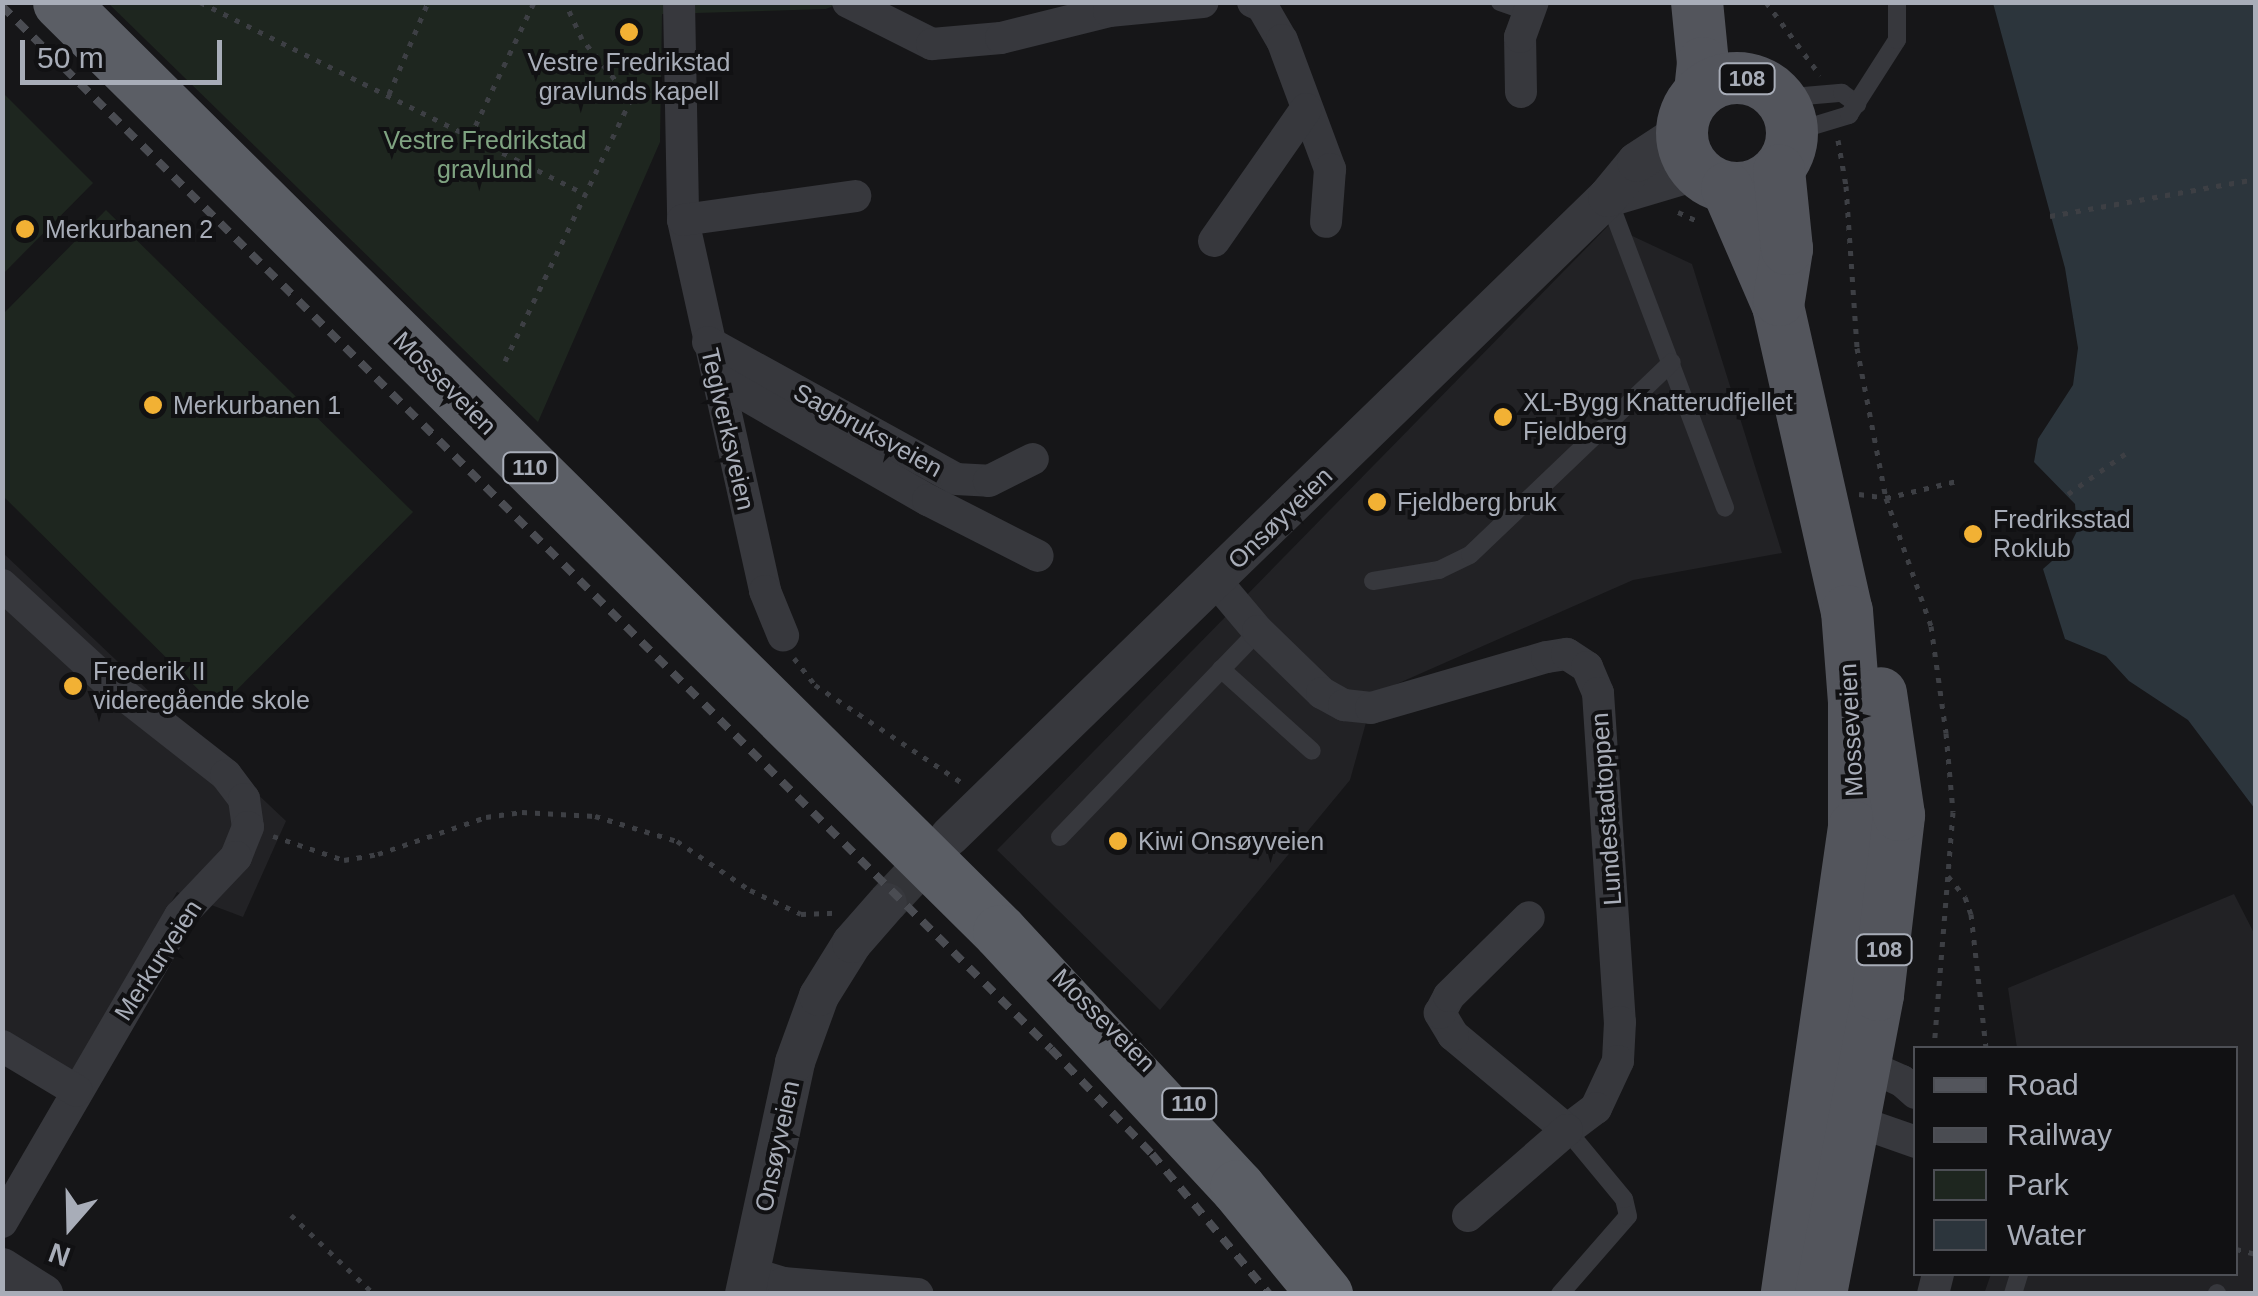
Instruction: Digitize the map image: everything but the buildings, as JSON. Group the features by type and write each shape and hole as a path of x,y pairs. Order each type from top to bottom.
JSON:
{"highway":[{"name":"Mosseveien","path":"60,2 1000,932 1237,1186 1325,1294"},
{"name":"Mosseveien","path":"1000,932 1026,942 1258,1171 1364,1294"}],"main road":[{"name":"Mosseveien","path":"1697,2 1703,63 1696,170 1778,306 1848,611 1856,766 1854,827 1786,1294"},
{"name":"Mosseveien","path":"1727,2 1793,115 1787,249 1778,306"},
{"name":"108","path":"1696,170 1732,77 1793,115"},
{"path":"1696,170 1764,182 1793,115"},
{"name":"Mosseveien","path":"1820,1294 1866,1065 1899,815 1888,723 1870,650 1848,611"}],"street":[{"name":"Teglverksveien","path":"679,2 683,220 764,591 783,634"},
{"path":"848,2 932,44 1001,38 1109,11 1203,2"},
{"path":"1253,2 1262,6 1282,40 1330,169 1326,222"},
{"path":"1520,5 1521,92"},
{"path":"1214,241 1306,108"},
{"name":"Onsøyveien","path":"950,836 1608,197 1637,162 1696,170"},
{"path":"683,220 854,196"},
{"name":"Sagbruksveien","path":"708,342 956,479 989,481 1033,459"},
{"path":"719,380 928,500 1038,556"},
{"name":"Lundestadtoppen","path":"1216,580 1258,631 1322,694 1344,705 1371,708 1567,654 1587,667 1598,693 1620,1022 1618,1061 1596,1108 1468,1216"},
{"path":"2,585 110,684 226,775 244,799 248,826"},
{"name":"Merkurveien","path":"2,1222 180,916 236,858 248,826"},
{"name":"Onsøyveien","path":"748,1283 795,1062 819,996 852,943 887,903"},
{"path":"1529,917 1449,996 1440,1013 1453,1035 1568,1130"},
{"path":"2,1046 77,1091"},
{"path":"1913,1090 1902,1081 1866,1065 1815,1086 1856,1121 1913,1141"},
{"path":"2,1268 43,1294"},
{"path":"748,1283 900,1292"}],"lane":[{"path":"1857,104 1842,94 1804,96 1793,115 1849,116 1857,104 1896,40 1896,2"},
{"path":"1608,197 1725,508"},
{"path":"1374,581 1439,570 1470,555 1672,362"},
{"path":"1060,837 1258,631"},
{"path":"1222,670 1312,751"},
{"path":"1560,1294 1628,1216 1624,1198 1568,1130"}],"path":[{"path":"200,2 585,194"},
{"path":"389,94 428,2"},
{"path":"470,137 534,2"},
{"path":"506,360 631,99 582,39 565,2"},
{"path":"1766,2 1793,115 1846,186 1856,348 1886,498 1931,626 1952,812 1934,1046"},
{"path":"2050,216 2256,179"},
{"path":"2068,494 2125,454"},
{"path":"1850,493 1886,498 1960,480"},
{"path":"783,634 796,662 815,685 963,784"},
{"path":"248,826 344,860 378,854 486,816 522,812 595,816 677,841 750,890 801,914 844,912"},
{"path":"1948,876 1965,897 1971,914 1986,1046"},
{"path":"291,1215 374,1294"}],"shaded area":[{"path":"1609,225 1692,264 1782,553 1633,580 1374,694 1350,780 1160,1010 997,850"},
{"name":"Frederik II videregående skole","path":"2,552 286,821 243,917 177,892 72,1077 3,1035"},
{"path":"2234,894 2255,935 2255,1293 1984,1294 1990,1276 2238,1276 2238,1046 2017,1046 2008,988"}],"green space":[{"name":"Vestre Fredrikstad gravlund","path":"108,3 840,3 826,9 662,14 660,142 538,422"},
{"name":"Merkurbanen 2","path":"3,93 93,183 2,274"},
{"name":"Merkurbanen 1","path":"106,210 413,512 218,709 3,496 3,314"}],"water":[{"path":"1993,3 2255,3 2255,809 2188,720 2129,681 2106,656 2065,639 2043,569 2070,545 2077,531 2075,504 2034,462 2038,439 2073,385 2078,348 2065,268"}],"tunnel":[{"path":"887,903 946,840"}],"railway":[{"path":"2,6 1051,1049 1152,1154 1269,1294"}],"place":[{"name":"Vestre Fredrikstad gravlunds kapell","path":"629,32"},
{"name":"Merkurbanen 2","path":"25,229"},
{"name":"Merkurbanen 1","path":"153,405"},
{"name":"XL-Bygg Knatterudfjellet Fjeldberg","path":"1503,417"},
{"name":"Fjeldberg bruk","path":"1377,502"},
{"name":"Fredriksstad Roklub","path":"1973,534"},
{"name":"Frederik II videregående skole","path":"73,686"},
{"name":"Kiwi Onsøyveien","path":"1118,841"}]}
